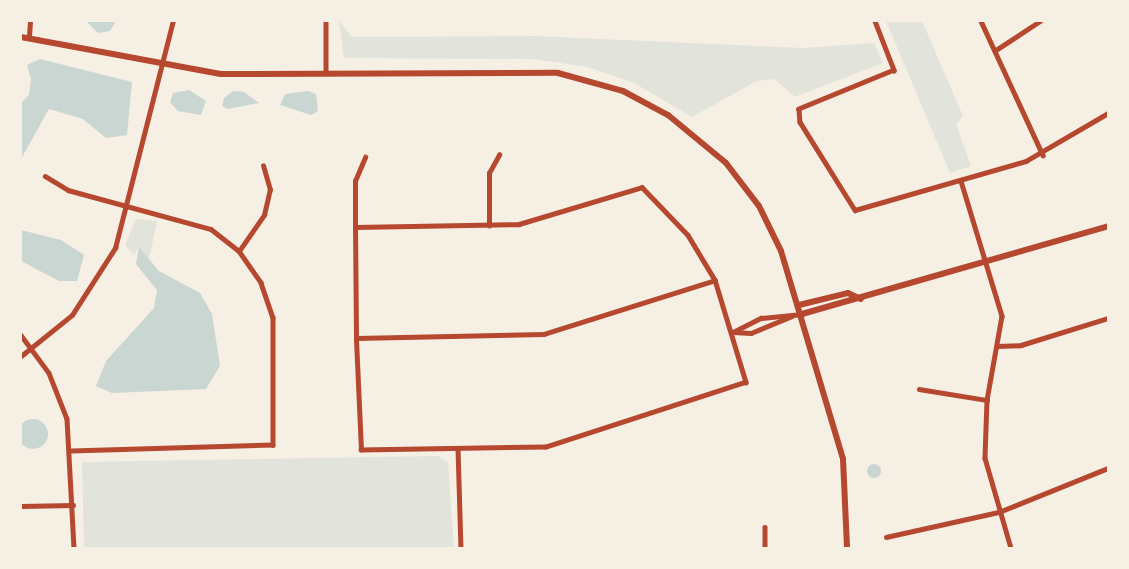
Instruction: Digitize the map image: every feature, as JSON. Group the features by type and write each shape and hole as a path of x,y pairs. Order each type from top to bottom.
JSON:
{"street":[{"path":"29,36 30,21"},
{"path":"21,356 34,349 93,286 129,205 173,21"},
{"path":"326,21 326,70"},
{"path":"875,21 894,70 799,109 800,122 855,210 961,182 1043,155 1108,113"},
{"path":"981,21 1043,155"},
{"path":"996,50 1040,21"},
{"path":"21,37 29,36 163,66 221,74 326,70 521,69 592,80 623,91 677,122 726,163 759,206 799,305 843,459 847,548"},
{"path":"489,226 489,173 499,154"},
{"path":"355,227 519,224 642,188 687,235 715,280 733,332 746,382 569,442 361,450 356,338 355,227 355,181 365,157"},
{"path":"239,251 264,215 270,190 263,166"},
{"path":"45,176 68,190 202,225 239,251 261,283 273,317 273,445 72,451"},
{"path":"961,182 1002,316 987,400 985,458 1011,548"},
{"path":"733,332 761,318 792,316 862,299 1108,226"},
{"path":"356,338 544,334 715,280"},
{"path":"799,305 848,293 862,299"},
{"path":"733,332 751,333 792,316"},
{"path":"998,346 1021,345 1108,318"},
{"path":"21,335 34,349 59,396 72,451 74,548"},
{"path":"919,389 987,400"},
{"path":"458,448 461,548"},
{"path":"886,537 999,512 1108,468"},
{"path":"21,506 73,504"},
{"path":"765,527 765,548"}],"shaded area":[{"path":"86,21 116,21 110,31 98,33"},
{"path":"339,21 352,37 534,36 803,48 874,43 883,63 795,97 774,79 757,81 692,117 634,83 588,67 532,59 344,58"},
{"path":"886,21 922,21 963,116 956,124 971,166 950,173"},
{"path":"40,59 132,82 127,135 106,138 83,119 49,109 21,159 21,103 29,95 31,79 27,65"},
{"path":"189,90 206,101 201,115 178,111 170,102 173,93"},
{"path":"233,91 244,92 259,103 228,109 222,106 224,98"},
{"path":"308,91 316,94 318,111 311,115 280,105 285,94"},
{"path":"136,219 157,221 149,259 139,248 134,255 125,245"},
{"path":"21,230 61,240 84,255 77,281 59,281 21,261"},
{"path":"139,247 159,271 200,293 212,314 220,366 206,389 112,393 96,386 106,361 154,308 157,290 136,264"},
{"path":"33,419 44,423 48,434 44,445 33,449 22,445 18,434 22,423"},
{"path":"438,456 448,462 454,548 84,548 82,462"},
{"path":"874,464 879,466 881,471 879,476 874,478 869,476 867,471 869,466"}]}
